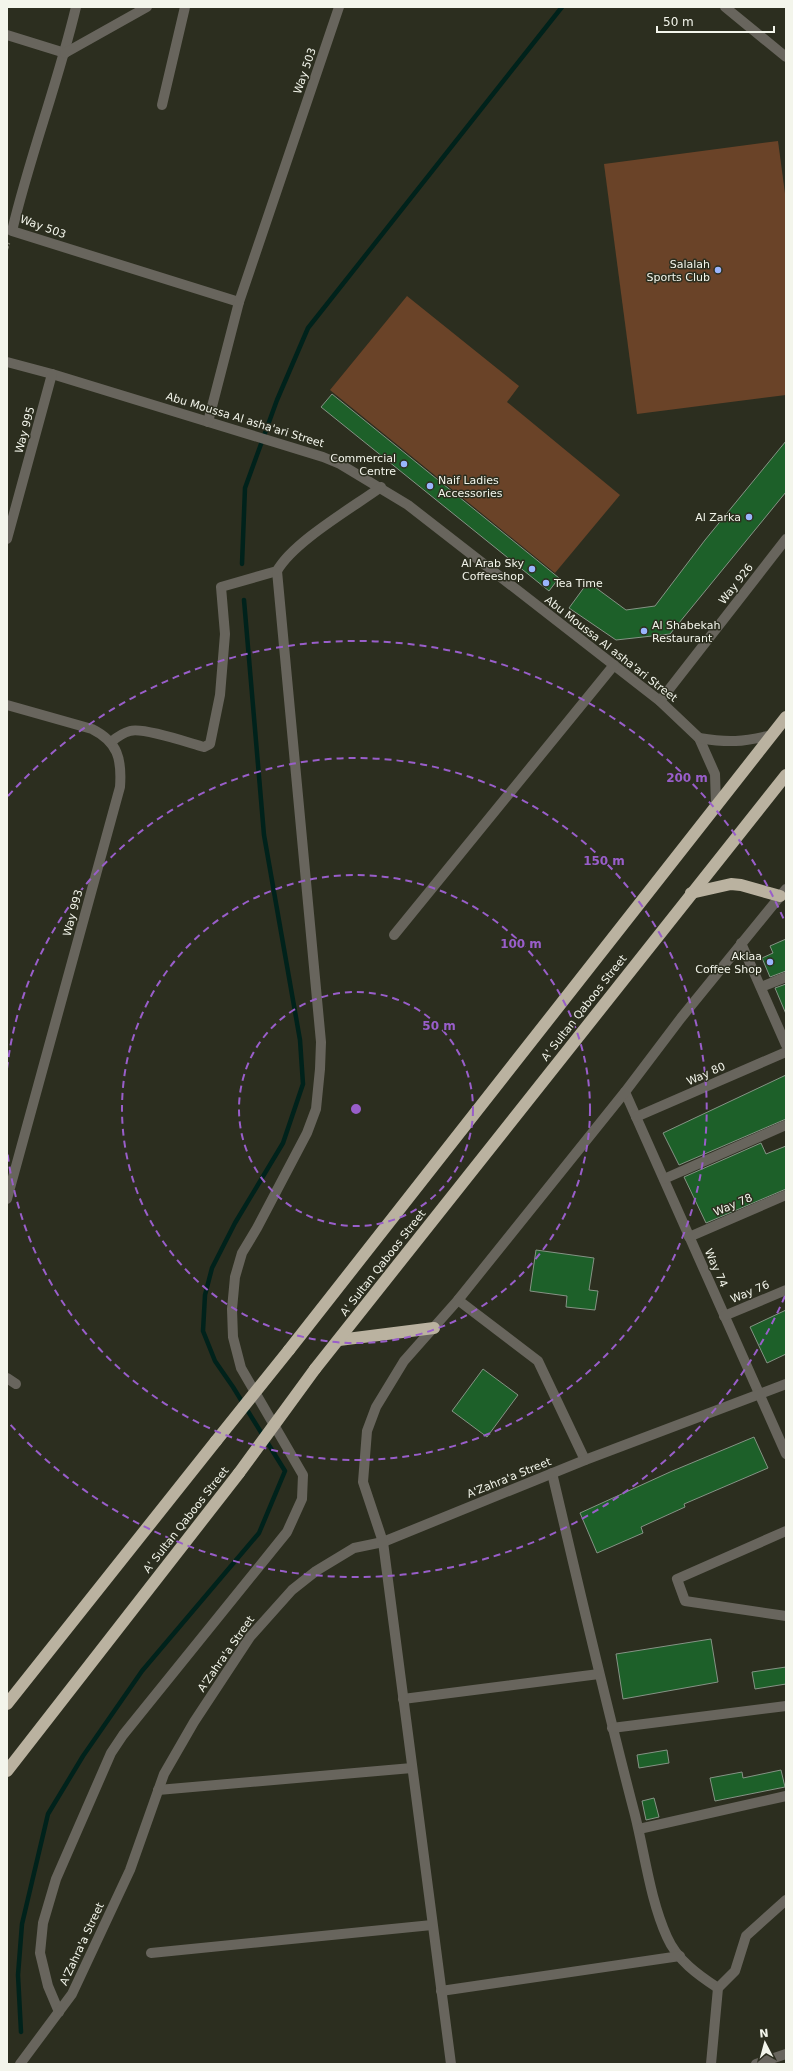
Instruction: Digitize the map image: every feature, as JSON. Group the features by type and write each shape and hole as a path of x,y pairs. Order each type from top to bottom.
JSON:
{"highway":[{"name":"A' Sultan Qaboos Street","path":"7,1704 289,1350 786,717"},
{"name":"A' Sultan Qaboos Street","path":"7,1771 239,1473 315,1369 786,775"},
{"path":"691,893 731,884 783,893"},
{"path":"339,1340 434,1328"}],"street":[{"path":"65,53 76,7"},
{"path":"7,35 65,53 147,7"},
{"path":"162,105 185,7"},
{"name":"Way 503","path":"208,422 239,302 340,7"},
{"path":"724,7 786,57"},
{"name":"Way 503","path":"65,53 12,231 239,302"},
{"name":"Abu Moussa Al asha'ari Street","path":"7,362 225,426 323,457 340,464 381,487 408,505 660,701 699,738 715,774 716,805"},
{"name":"Way 995","path":"7,539 52,374"},
{"path":"59,2012 48,1986 40,1953 42,1923 56,1879 110,1753 287,1532 302,1499 304,1475 241,1368 233,1337 232,1309 235,1277 242,1253 258,1228 307,1133 316,1108 320,1069 321,1042 277,571 283,559 302,543 381,487"},
{"name":"Way 926","path":"660,701 786,539"},
{"path":"111,742 121,734 132,730 144,731 204,747 210,744 220,695 225,634 221,587 277,571"},
{"path":"394,935 614,665"},
{"name":"Way 993","path":"7,705 92,729 103,734 111,742 119,758 121,769 120,787 7,1199"},
{"path":"699,738 727,742 749,740 772,735"},
{"path":"450,2064 383,1542 364,1482 367,1431 376,1407 404,1360 458,1300 625,1092 681,1018 783,893"},
{"path":"741,943 786,1045"},
{"path":"761,987 786,977"},
{"name":"Way 80","path":"636,1118 786,1052"},
{"name":"Way 74","path":"625,1092 786,1454"},
{"path":"664,1179 786,1125"},
{"name":"Way 78","path":"689,1237 786,1195"},
{"name":"Way 76","path":"724,1316 786,1290"},
{"path":"458,1300 538,1361 585,1460"},
{"path":"7,1378 16,1384"},
{"name":"A'Zahra'a Street","path":"20,2064 72,1994 126,1876 164,1774 194,1722 250,1637 292,1590 316,1571 354,1548 383,1542 585,1460 786,1384"},
{"path":"552,1473 612,1728 658,1908 668,1938 680,1956 695,1973 718,1988"},
{"path":"786,1531 677,1579 685,1601 786,1616"},
{"path":"403,1699 599,1674"},
{"path":"612,1728 786,1706"},
{"path":"158,1790 412,1768"},
{"path":"639,1829 786,1796"},
{"path":"711,2064 718,1988 735,1971 746,1936 786,1900"},
{"path":"151,1953 432,1925"},
{"path":"441,1991 680,1956"},
{"path":"756,2064 786,2054"}],"shaded area":[{"path":"778,141 786,201 786,395 637,414 604,164"},
{"path":"407,296 519,386 507,402 620,495 555,573 330,390"}],"building":[{"path":"332,394 559,578 549,591 321,407"},
{"path":"786,441 786,492 670,634 616,640 569,608 588,582 626,610 655,606 705,540"},
{"path":"786,939 786,971 770,977 762,958 773,953 770,946"},
{"path":"786,984 786,1014 775,988"},
{"path":"786,1075 786,1119 679,1165 663,1133"},
{"path":"761,1143 766,1154 786,1146 786,1189 706,1223 684,1177"},
{"path":"536,1250 594,1258 589,1290 598,1291 595,1310 566,1307 567,1296 530,1291"},
{"path":"786,1310 786,1354 767,1363 750,1327"},
{"path":"483,1369 518,1395 487,1437 452,1411"},
{"path":"754,1437 768,1468 684,1504 685,1507 641,1527 643,1533 597,1553 580,1513 670,1472"},
{"path":"711,1639 718,1682 623,1699 616,1654"},
{"path":"786,1667 786,1684 755,1689 752,1672"},
{"path":"667,1750 669,1763 639,1768 637,1755"},
{"path":"781,1770 785,1787 715,1801 710,1778 742,1772 743,1778"},
{"path":"654,1798 659,1817 646,1820 642,1801"}],"waterway":[{"path":"242,564 245,488 277,400 308,328 562,7"},
{"path":"21,2032 18,1975 22,1924 48,1814 83,1756 142,1671 259,1533 285,1471 233,1387 215,1361 203,1331 205,1295 212,1268 235,1223 283,1143 303,1084 300,1040 264,835 244,600"}],"place":[{"name":"Salalah Sports Club","path":"718,270"},
{"name":"Commercial Centre","path":"404,464"},
{"name":"Naif Ladies Accessories","path":"430,486"},
{"name":"Al Zarka","path":"749,517"},
{"name":"Al Arab Sky Coffeeshop","path":"532,569"},
{"name":"Tea Time","path":"546,583"},
{"name":"Al Shabekah Restaurant","path":"644,631"},
{"name":"Aklaa Coffee Shop","path":"770,962"}]}
